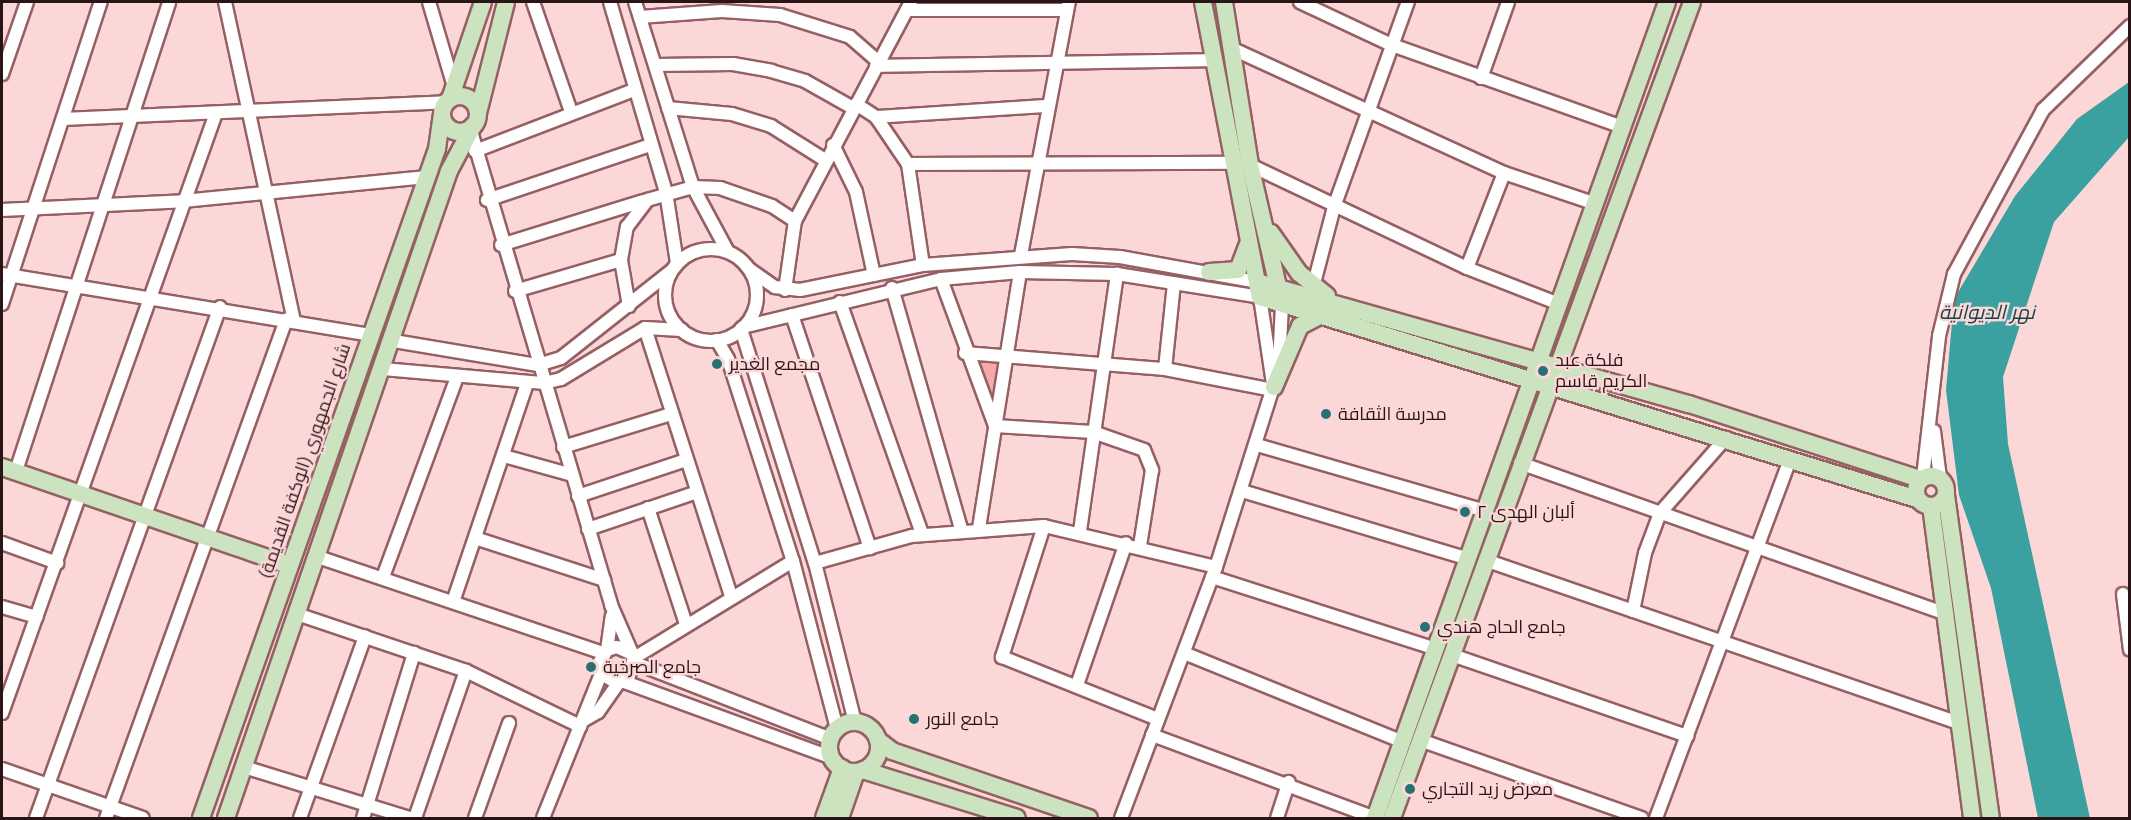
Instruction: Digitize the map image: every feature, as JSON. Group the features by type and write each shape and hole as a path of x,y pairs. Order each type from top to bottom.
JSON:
{"main road":[{"name":"شارع الجمهوري (الوكفة القديمة)","path":"201,819 427,177 449,100 483,2"},
{"path":"225,819 394,341 449,171 473,124 506,2"},
{"path":"1203,2 1214,60 1242,164 1276,244 1312,290"},
{"path":"1224,2 1233,49 1249,237 1259,290 1282,304 1530,377 1924,502 1946,495"},
{"path":"1477,559 1486,511 1530,377 1666,2"},
{"path":"1392,819 1420,740 1444,652 1477,559 1520,463 1692,2"},
{"path":"449,100 472,100 473,124 454,131 449,100"},
{"path":"1260,210 1282,304"},
{"path":"1209,272 1238,270 1249,237"},
{"path":"1259,290 1278,285 1312,290 1341,304 1536,360 1927,478 1946,495 1959,723 1972,819"},
{"path":"1273,388 1300,326 1323,315"},
{"path":"8,469 82,491 289,565"},
{"path":"1927,478 1924,502 1943,613 1956,643 1991,819"},
{"path":"305,522 327,530"},
{"path":"267,630 289,638"},
{"path":"1375,818 1402,742 1444,652"},
{"path":"840,819 848,767 834,734 855,722 870,727 878,740 892,751 1089,819"},
{"path":"824,819 848,767 878,755 878,740"},
{"path":"848,767 1017,819"}],"street":[{"path":"2,74 27,2"},
{"path":"2,304 6,275 33,210 100,2"},
{"path":"8,469 77,286 169,2"},
{"path":"108,813 208,536 290,321 266,194 225,2"},
{"path":"63,119 449,100 429,2"},
{"path":"533,2 571,112"},
{"path":"610,2 634,90 666,192 674,267 665,298 682,330"},
{"path":"635,2 693,187 728,252 749,269 784,290 923,265 1021,255 1120,257 1209,272 1259,290"},
{"path":"1300,2 1392,45 1620,126"},
{"path":"1312,290 1334,207 1408,2"},
{"path":"1481,78 1508,2"},
{"path":"640,17 717,6 780,15 850,37 878,64 1057,60 1214,60"},
{"path":"784,290 795,221 825,160 909,6 1068,6 1036,160 1021,255"},
{"path":"1927,478 1939,336 1947,291 1963,255 2043,110 2130,26"},
{"path":"1233,49 1504,173 1593,203"},
{"path":"655,65 733,64 771,71 805,81 876,117 908,164 923,265"},
{"path":"475,152 571,112 634,90"},
{"path":"876,117 1047,106"},
{"path":"668,108 732,114 771,126 825,160"},
{"path":"2,713 7,682 37,617 57,563 149,296 216,113"},
{"path":"473,124 475,152 487,200 611,605 634,658"},
{"path":"487,200 650,144"},
{"path":"833,145 856,192 874,275"},
{"path":"908,164 1036,160 1242,164 1467,268 1557,303"},
{"path":"1467,268 1504,173"},
{"path":"2,210 104,207 183,201 427,177"},
{"path":"501,245 647,200 666,192 693,187 747,195 795,221"},
{"path":"629,306 621,260 627,227 647,200"},
{"path":"394,341 538,365 561,358 629,306 674,267 701,250 728,252"},
{"path":"515,291 621,260"},
{"path":"749,269 757,296 742,328 815,563 855,722"},
{"path":"383,369 527,384 543,383 561,379 645,328 682,330 717,340 742,328 892,288 941,279 1020,272 1117,274 1174,283 1259,290"},
{"path":"979,528 1020,272"},
{"path":"1080,531 1117,274"},
{"path":"6,275 220,307 370,335"},
{"path":"941,279 965,353 995,426"},
{"path":"1165,369 1174,283"},
{"path":"892,288 961,528"},
{"path":"1259,290 1273,388"},
{"path":"840,302 922,534"},
{"path":"1121,819 1214,572 1257,445 1273,388 1282,304"},
{"path":"36,819 220,307"},
{"path":"792,315 870,548"},
{"path":"645,328 731,596"},
{"path":"717,340 728,359 793,561 834,734"},
{"path":"965,353 1103,362 1165,369 1273,388"},
{"path":"383,578 457,377"},
{"path":"453,602 527,384"},
{"path":"563,447 671,414"},
{"path":"995,426 1093,432 1136,442 1150,458 1140,546"},
{"path":"1633,611 1645,553 1660,513 1726,438"},
{"path":"1257,445 1486,511"},
{"path":"504,456 572,476"},
{"path":"1656,819 1790,459"},
{"path":"578,496 686,460"},
{"path":"1520,463 1943,613"},
{"path":"1242,490 1477,559 1959,723"},
{"path":"588,529 697,492"},
{"path":"648,508 686,624"},
{"path":"815,563 922,534 961,528 1044,526 1080,531 1140,546 1687,736"},
{"path":"1044,526 1002,657 1158,719"},
{"path":"475,538 604,580"},
{"path":"2,543 57,563"},
{"path":"1077,685 1126,543"},
{"path":"318,557 606,652 617,647 634,658 834,734"},
{"path":"582,723 598,712 621,682 634,658 731,596 793,561"},
{"path":"2123,594 2130,650"},
{"path":"543,819 602,671 611,605"},
{"path":"2,606 37,617"},
{"path":"297,614 466,671 582,723"},
{"path":"300,819 365,636"},
{"path":"1184,652 1402,742"},
{"path":"363,819 414,653"},
{"path":"415,819 466,671"},
{"path":"602,671 621,682 848,767"},
{"path":"475,819 509,723"},
{"path":"1152,735 1289,782 1375,818"},
{"path":"1420,740 1642,819"},
{"path":"244,767 410,819"},
{"path":"2,769 47,785 108,813 143,819"},
{"path":"1278,819 1289,782"}],"shaded area":[{"path":"973,358 1002,361 994,413"}],"water":[{"name":"نهر الديوانية","path":"2129,82 2129,137 2054,222 2003,377 2008,444 2090,818 2038,818 1991,588 1959,495 1946,390 1954,299 2015,196 2077,119"}],"place":[{"name":"مجمع الغدير","path":"717,364"},
{"name":"فلكة عبد الكريم قاسم","path":"1543,371"},
{"name":"مدرسة الثقافة","path":"1326,414"},
{"name":"ألبان الهدى ٢","path":"1465,512"},
{"name":"جامع الحاج هندي","path":"1425,627"},
{"name":"جامع الصرخية","path":"591,667"},
{"name":"جامع النور","path":"914,719"},
{"name":"معرض زيد التجاري","path":"1410,789"}]}
